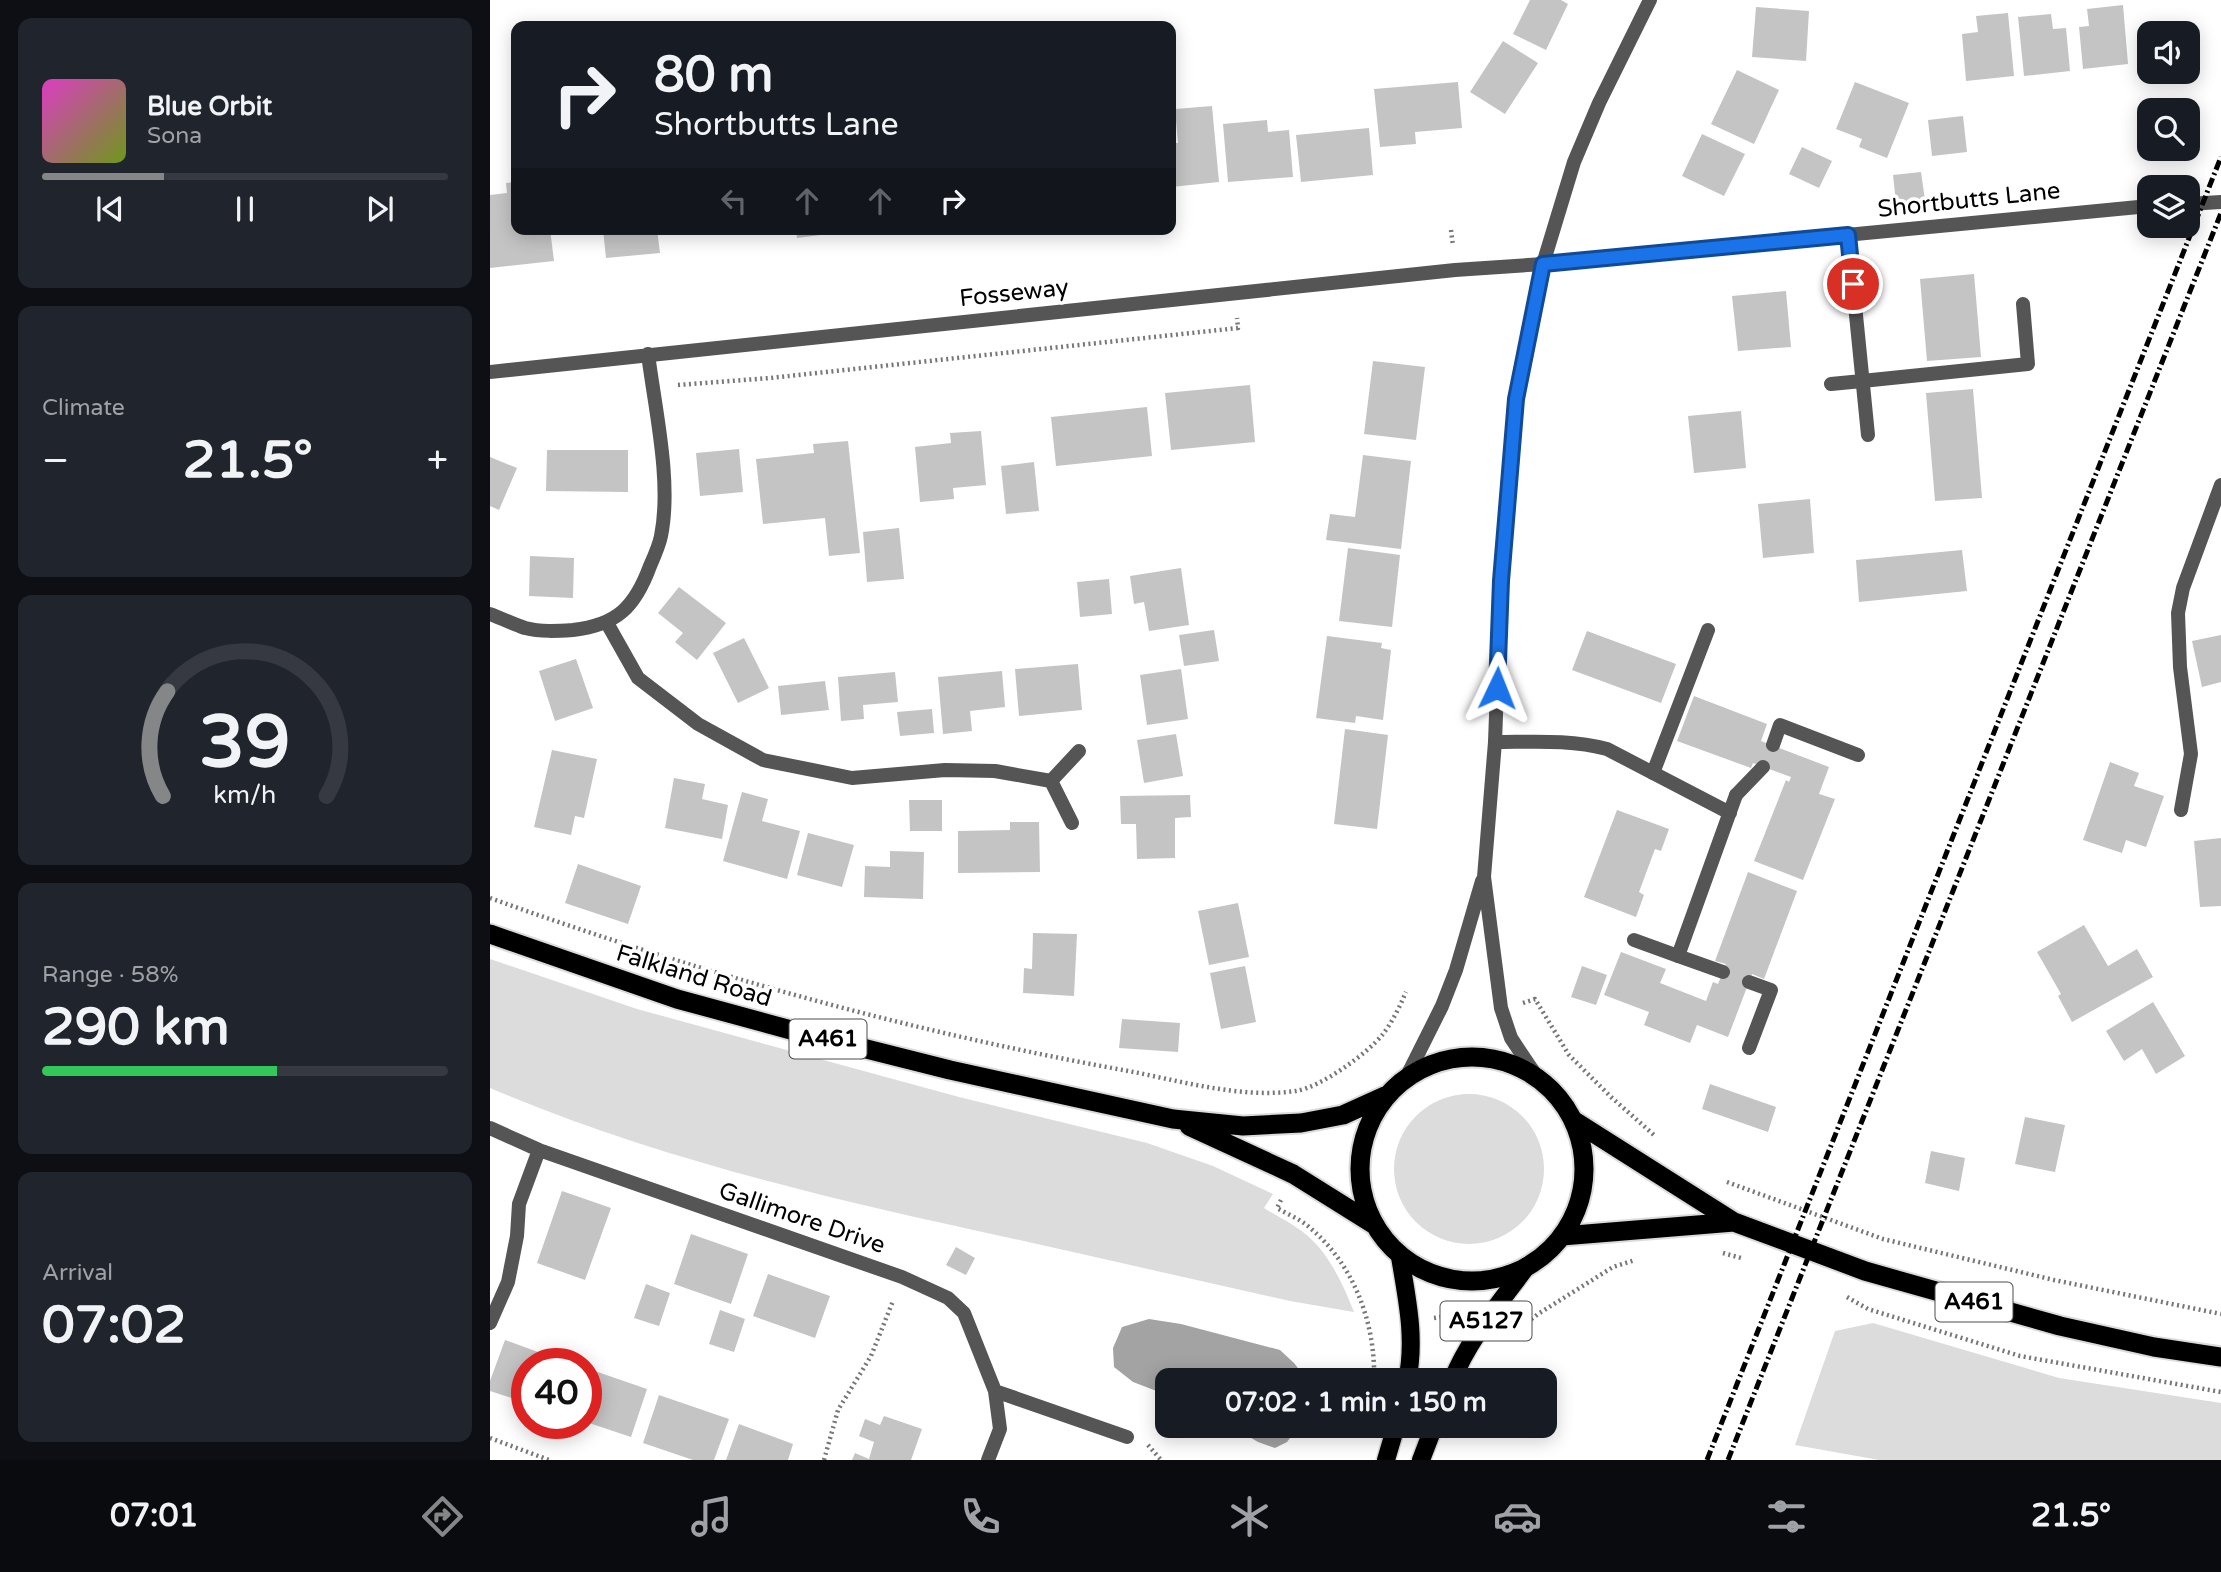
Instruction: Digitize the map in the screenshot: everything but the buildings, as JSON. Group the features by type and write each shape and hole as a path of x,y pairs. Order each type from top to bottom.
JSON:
{"highway":[{"name":"Falkland Road","path":"490,934 677,999 791,1030 950,1070 1173,1119 1243,1126 1301,1123 1343,1115 1385,1096"},
{"path":"1450,1058 1495,1058 1537,1077 1558,1096 1573,1120 1582,1147 1585,1176 1578,1208 1562,1236 1543,1258 1494,1279 1445,1279 1400,1256 1373,1224 1361,1192 1359,1158 1367,1125 1385,1096 1407,1076 1450,1058"},
{"name":"Falkland Road","path":"1173,1119 1293,1174 1373,1224"},
{"name":"A461","path":"1573,1120 1734,1222 1865,1271 2060,1326 2154,1347 2221,1357"},
{"name":"A461","path":"1562,1236 1734,1222"}],"main road":[{"name":"A5127","path":"1400,1256 1410,1322 1412,1356 1410,1368"},
{"name":"A5127","path":"1457,1368 1483,1325 1527,1266"},
{"path":"1386,1460 1392,1438"},
{"path":"1421,1460 1429,1438"}],"street":[{"path":"1537,1077 1511,1038 1501,1008 1484,877 1495,742 1501,581 1516,399 1543,264 1574,162 1599,103 1650,0"},
{"path":"2200,203 2221,202"},
{"name":"Shortbutts Lane","path":"1543,264 2137,207"},
{"path":"1848,235 1868,435"},
{"name":"Fosseway","path":"490,372 1455,270 1543,264"},
{"path":"1831,384 2028,364 2023,304"},
{"path":"490,614 525,628 551,632 584,629 607,623 629,605 643,583 661,537 664,493 661,447 648,355"},
{"path":"2181,810 2191,754 2180,667 2178,613 2183,588 2221,485"},
{"path":"607,623 638,678 698,724 763,760 852,778 944,770 995,771 1051,781"},
{"path":"1653,772 1709,630"},
{"path":"1773,745 1780,725 1858,755"},
{"path":"1495,742 1589,744 1607,749 1730,813"},
{"path":"1051,781 1079,751"},
{"path":"1678,956 1736,795 1763,767"},
{"path":"1051,781 1072,823"},
{"path":"1407,1076 1442,1006 1484,877"},
{"path":"1634,940 1723,972"},
{"path":"1749,982 1771,990 1749,1048"},
{"name":"Gallimore Drive","path":"490,1129 539,1150 902,1277 948,1298 964,1313 995,1391 1000,1429 988,1460"},
{"path":"490,1323 508,1282 517,1236 519,1204 539,1150"},
{"path":"995,1391 1128,1437"}],"path":[{"path":"676,385 771,378 1237,328 1237,315"},
{"path":"490,898 598,937 809,1001 1081,1063 1256,1092 1298,1091 1332,1076 1360,1056 1383,1034 1406,992"},
{"path":"1535,999 1569,1055 1661,1142 1647,1167"},
{"path":"1723,1181 1883,1239 2066,1282 2221,1314"},
{"path":"1277,1208 1308,1226 1334,1252 1355,1287 1370,1328 1373,1368"},
{"path":"1513,1334 1538,1314 1613,1268 1640,1258 1635,1230"},
{"path":"824,1460 838,1410 871,1356 902,1277"},
{"path":"490,1438 549,1460"}],"shaded area":[{"path":"490,959 637,1009 959,1097 1147,1143 1213,1166 1273,1194 1264,1208 1303,1232 1320,1249 1340,1279 1354,1312 1290,1301 812,1193 617,1136 490,1088"},
{"path":"1469,1094 1498,1100 1522,1116 1538,1140 1544,1169 1538,1198 1522,1222 1498,1238 1469,1244 1440,1238 1416,1222 1400,1198 1394,1169 1400,1140 1416,1116 1440,1100"},
{"path":"1149,1319 1181,1324 1280,1350 1298,1368 1155,1368 1155,1390 1133,1382 1114,1367 1113,1348 1122,1327"},
{"path":"1873,1323 2059,1378 2221,1403 2221,1460 1879,1460 1795,1445 1835,1331"},
{"path":"1251,1438 1290,1438 1275,1448"}],"railway":[{"path":"1707,1460 2221,157"},
{"path":"1728,1460 2221,213"}],"route":[{"path":"1497,688 1501,581 1516,399 1543,264 1848,235 1853,284"}]}
